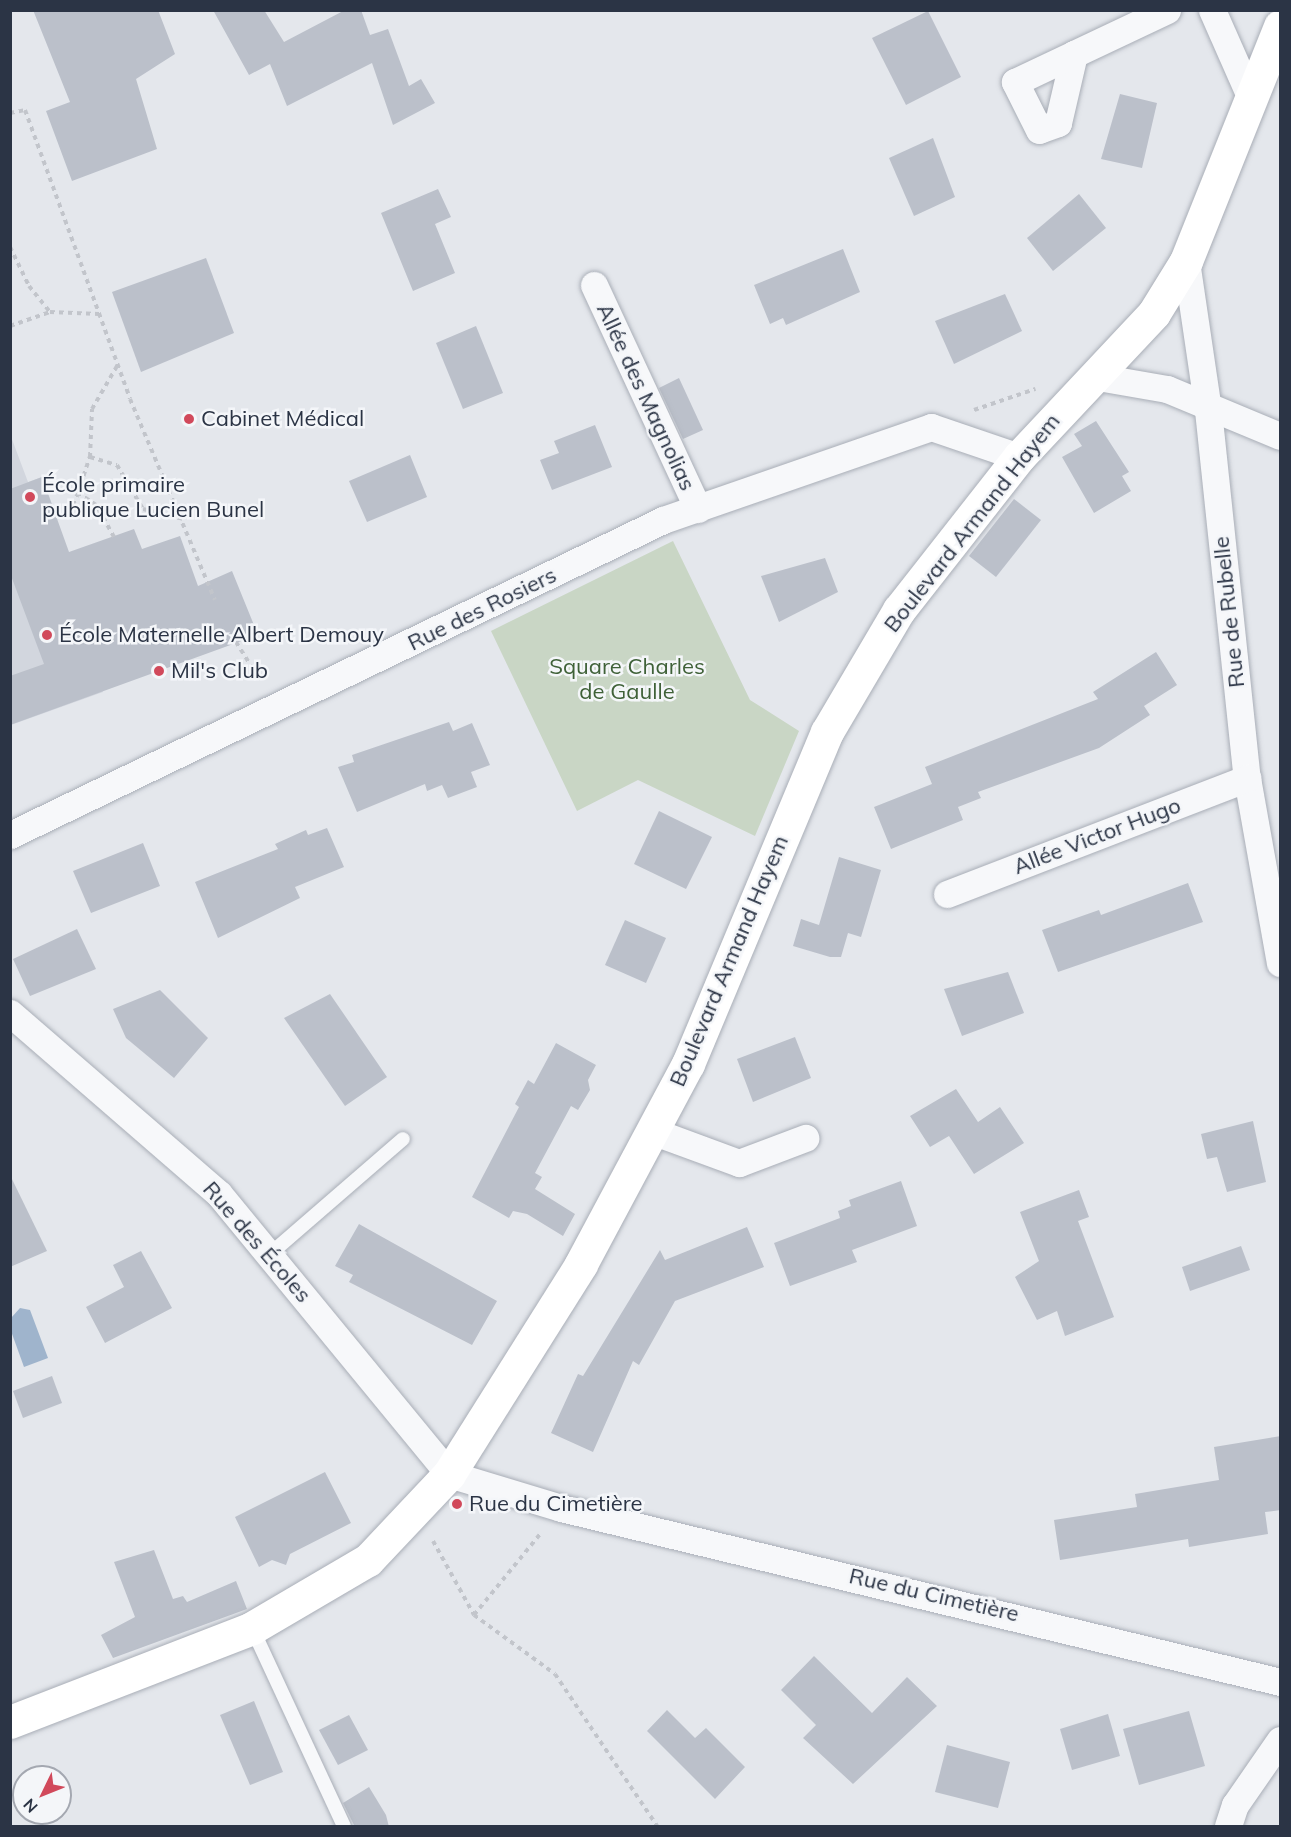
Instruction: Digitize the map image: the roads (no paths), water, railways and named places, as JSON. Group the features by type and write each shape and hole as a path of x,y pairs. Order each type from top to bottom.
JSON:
{"main road":[{"name":"Boulevard Armand Hayem","path":"10,1722 252,1628 368,1560 417,1511 448,1474 581,1264 688,1064 827,732 899,610 1019,457 1092,376 1154,313 1186,261 1249,94 1281,26"}],"street":[{"path":"1074,54 1167,10"},
{"path":"1212,10 1249,94"},
{"name":"Rue de Rubelle","path":"1186,261 1208,410 1247,778 1281,963"},
{"name":"Allée des Magnolias","path":"594,285 698,509"},
{"path":"1092,376 1167,389 1208,410 1281,436"},
{"name":"Rue des Rosiers","path":"10,835 278,709 663,520 931,427 1019,457"},
{"name":"Allée Victor Hugo","path":"947,894 1247,778"},
{"name":"Rue des Écoles","path":"10,1013 219,1194 448,1474"},
{"path":"652,1131 739,1163 805,1138"},
{"name":"Rue du Cimetière","path":"448,1474 561,1508 1281,1682"},
{"path":"1232,1816 1281,1740"}],"lane":[{"path":"269,1255 403,1138"},
{"path":"252,1628 344,1827"}],"water":[{"path":"20,1308 30,1310 48,1358 24,1367 11,1331 11,1318"}],"place":[{"name":"Cabinet Médical","path":"189,419"},
{"name":"École primaire publique Lucien Bunel","path":"30,497"},
{"name":"École Maternelle Albert Demouy","path":"47,635"},
{"name":"Mil's Club","path":"159,671"},
{"name":"Rue du Cimetière","path":"457,1504"}],"park label":[{"name":"Square Charles de Gaulle","path":"627,678"}]}
